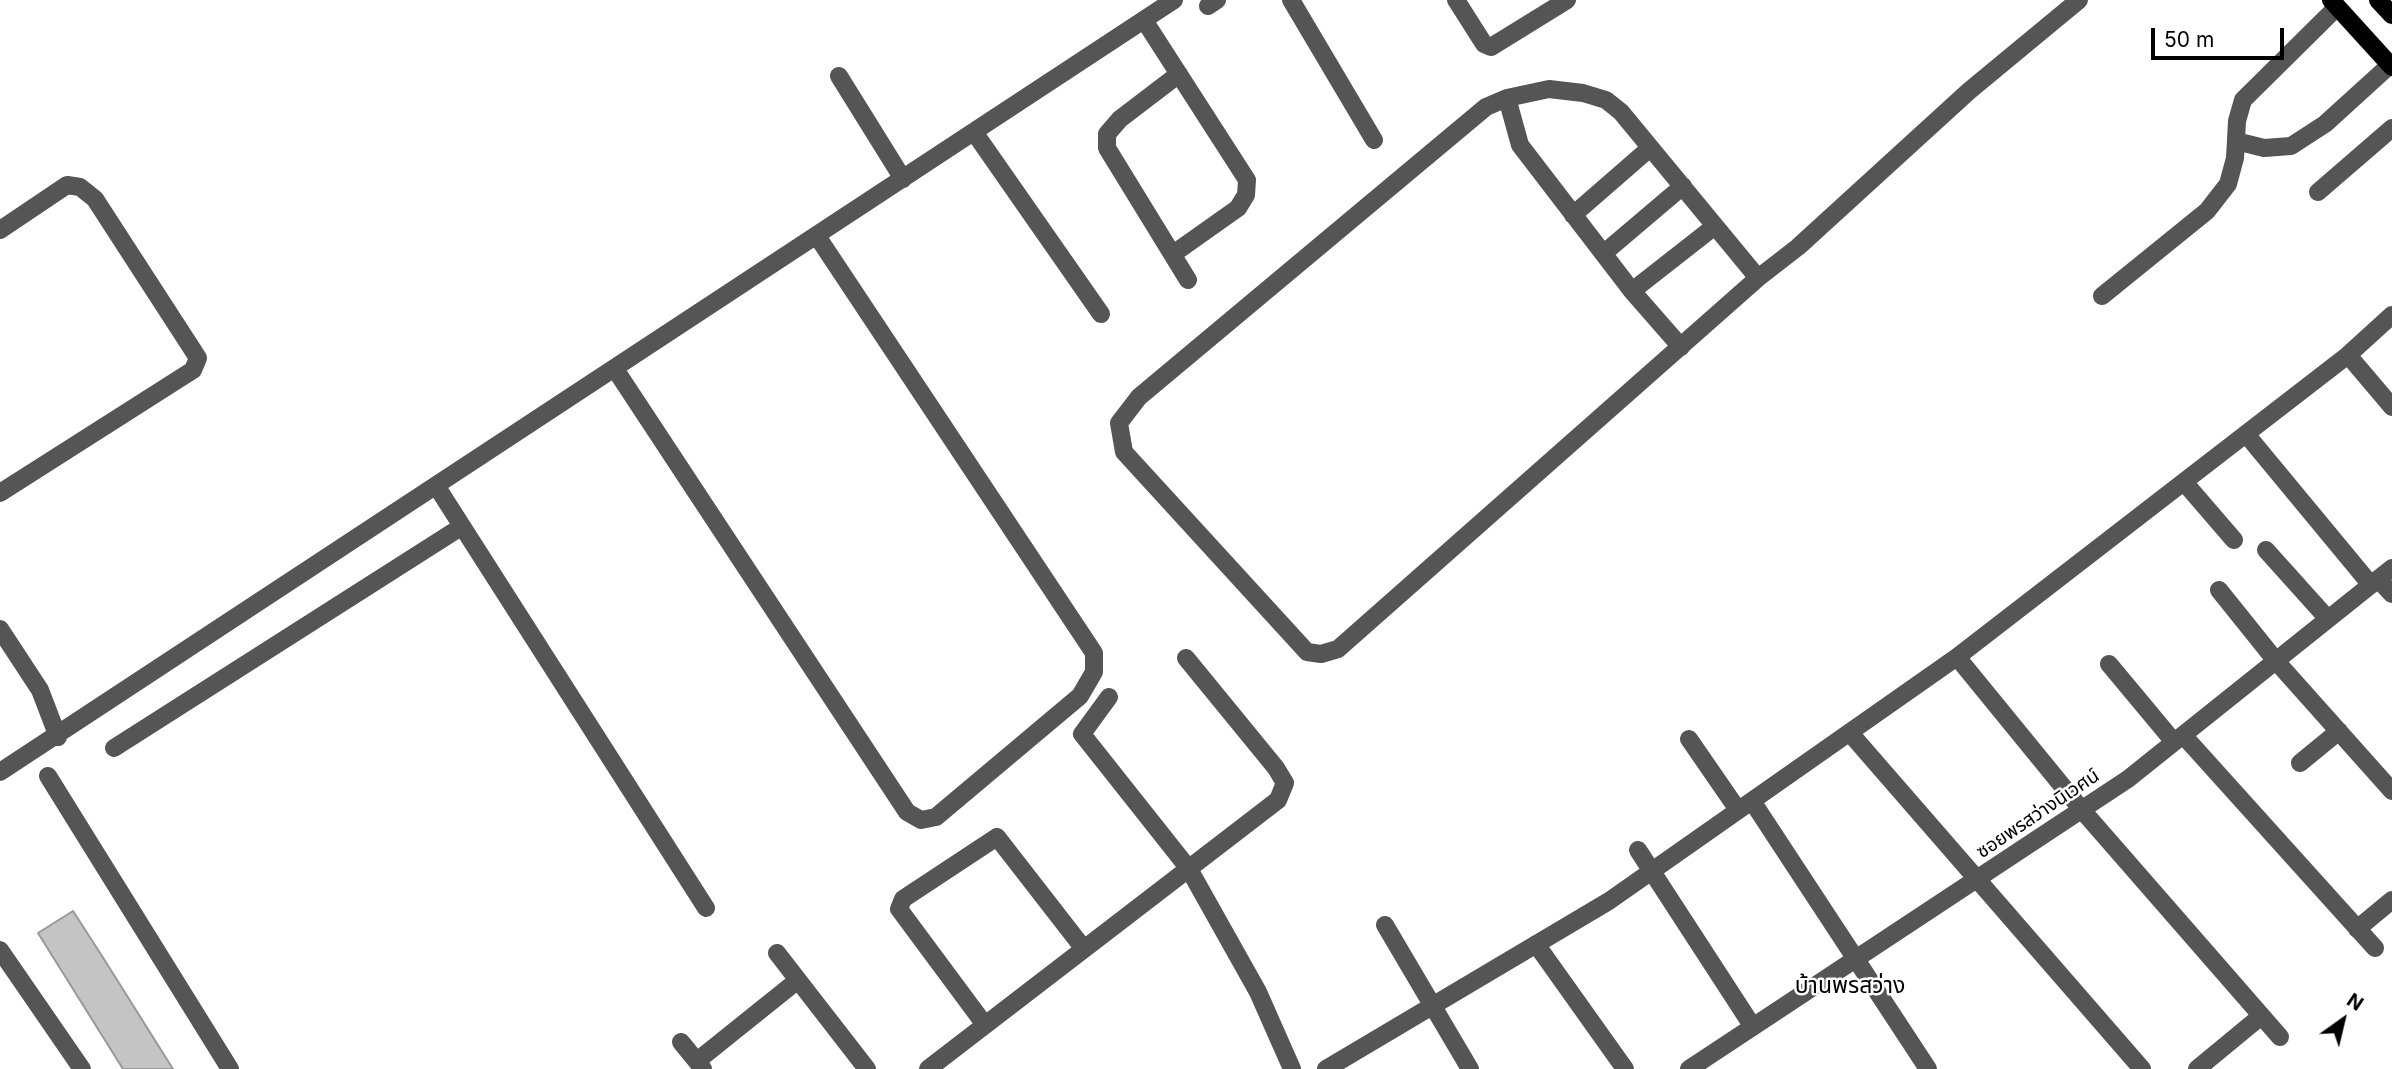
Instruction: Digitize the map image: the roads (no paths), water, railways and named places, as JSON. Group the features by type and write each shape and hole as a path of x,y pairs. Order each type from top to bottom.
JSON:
{"main road":[{"path":"2378,0 2392,15"},
{"path":"2334,4 2391,66"}],"street":[{"path":"0,772 58,737 1174,0"},
{"path":"1291,0 1374,140"},
{"path":"1456,0 1484,44 1494,47 1567,0"},
{"path":"1758,278 1621,112 1606,100 1583,93 1549,89 1507,98 1486,107 1139,397 1119,423 1124,452 1307,652 1321,654 1338,649 1758,278 1798,247 1969,91 2079,0"},
{"path":"2102,296 2207,211 2228,184 2236,141 2236,121 2243,100 2334,4"},
{"path":"1143,20 1247,180 1246,195 1238,208 1173,254"},
{"path":"2236,141 2264,148 2291,146 2325,124 2391,66"},
{"path":"1179,74 1120,119 1107,134 1107,148 1188,280"},
{"path":"839,76 903,179"},
{"path":"1507,98 1520,145 1632,291 1681,346"},
{"path":"2318,192 2392,128"},
{"path":"974,132 1101,314"},
{"path":"1573,215 1650,148"},
{"path":"0,230 67,185 80,187 95,200 198,358 193,370 0,493"},
{"path":"1604,253 1683,186"},
{"path":"1632,291 1715,226"},
{"path":"615,369 907,813 921,820 936,817 1080,696 1094,672 1094,653 817,236"},
{"path":"1326,1069 1536,944 1650,872 1850,733 1957,657 2184,482 2347,355 2392,315"},
{"path":"2347,355 2392,407"},
{"path":"2246,434 2380,577 2392,594"},
{"path":"2184,482 2234,540"},
{"path":"437,487 706,908"},
{"path":"114,748 461,527"},
{"path":"2266,550 2328,619"},
{"name":"ซอยพรสว่างนิเวศน์","path":"1689,1069 2082,810 2178,738 2380,577"},
{"path":"2219,590 2276,661 2392,791"},
{"path":"0,629 40,690 58,737"},
{"path":"1957,657 2082,810 2280,1037"},
{"path":"928,1069 1278,800 1285,783 1276,768 1186,658"},
{"path":"2109,664 2375,948"},
{"path":"1109,697 1082,734 1189,869 1258,992 1292,1069"},
{"path":"2300,763 2339,731"},
{"path":"1850,733 2142,1069"},
{"path":"1689,739 1745,806 1855,960 1928,1069"},
{"path":"48,776 230,1069"},
{"path":"985,1025 899,909 903,899 997,837 1084,949"},
{"path":"1638,850 1753,1027"},
{"path":"2357,929 2392,900"},
{"path":"1385,925 1470,1069"},
{"path":"1536,944 1625,1069"},
{"path":"0,950 82,1069"},
{"path":"777,953 867,1069"},
{"path":"681,1042 700,1065 798,980"},
{"path":"2197,1069 2260,1017"}],"district":[{"name":"บ้านพรสว่าง","path":"1850,986"}]}
